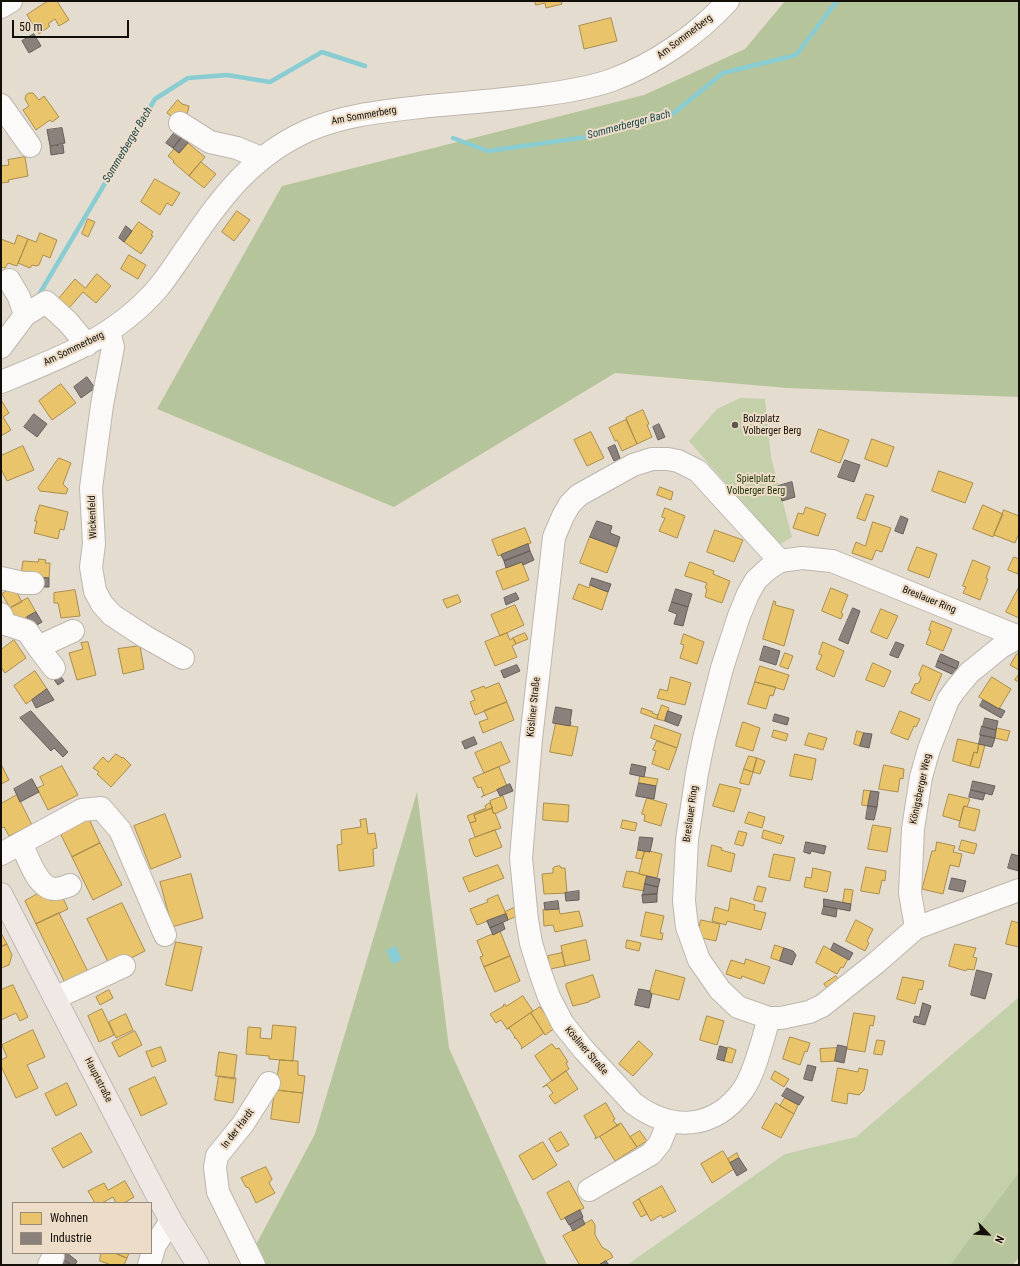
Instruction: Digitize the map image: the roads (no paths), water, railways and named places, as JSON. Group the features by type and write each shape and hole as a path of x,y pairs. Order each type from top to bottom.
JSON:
{"main road":[{"name":"Hauptstraße","path":"1,894 171,1221 198,1265"}],"street":[{"path":"1,7 11,1"},
{"name":"Am Sommerberg","path":"3,374 66,355 87,345 109,332 137,310 158,287 224,195 242,175 261,158 305,132 328,122 383,111 558,93 610,80 653,61 684,40 720,10 728,1"},
{"path":"1,106 30,146"},
{"path":"180,123 210,142 237,148 261,158"},
{"path":"9,280 19,297 25,315"},
{"path":"1,347 25,315 46,302 68,322 87,345"},
{"name":"Wickenfeld","path":"109,332 113,347 102,405 91,488 94,544 91,567 95,591 102,604 112,615 144,636 183,658"},
{"name":"Kösliner Straße","path":"769,1018 749,1078 743,1090 726,1109 714,1116 692,1123 669,1121 652,1116 633,1103 584,1050 563,1024 549,997 531,943 527,920 521,858 531,739 554,537 570,504 579,495 633,465 652,459 668,459 698,471 780,561"},
{"name":"Breslauer Ring","path":"1019,637 832,561 802,558 780,561 756,580 748,594 722,668 697,773 687,840 684,901 687,927 698,960 720,990 738,1007 769,1018 782,1018 808,1012 822,1006 876,963 916,928 1019,890"},
{"path":"1,578 33,584"},
{"path":"3,619 27,631 54,668"},
{"path":"38,647 73,631"},
{"name":"Königsberger Weg","path":"916,928 910,892 913,829 921,777 929,749 948,700 955,690 974,669 1001,647 1019,637"},
{"path":"1,854 82,810 101,808 120,830 165,935"},
{"path":"21,843 37,876 45,886 54,889 70,885"},
{"path":"55,998 124,966"},
{"name":"In der Hardt","path":"254,1265 218,1192 215,1167 217,1156 243,1124 269,1083"},
{"path":"589,1190 651,1154 660,1143 669,1121"},
{"path":"149,1265 155,1245 171,1221"}],"water":[{"path":"396,946 402,960 392,964 386,950"}],"waterway":[{"name":"Sommerberger Bach","path":"453,138 488,151 587,137 674,113 723,73 796,55 837,1"},
{"name":"Sommerberger Bach","path":"37,298 155,99 188,78 227,75 270,82 322,52 365,66"}],"place":[{"name":"Bolzplatz Volberger Berg","path":"735,425"}],"park label":[{"name":"Spielplatz Volberger Berg","path":"756,484"}]}
